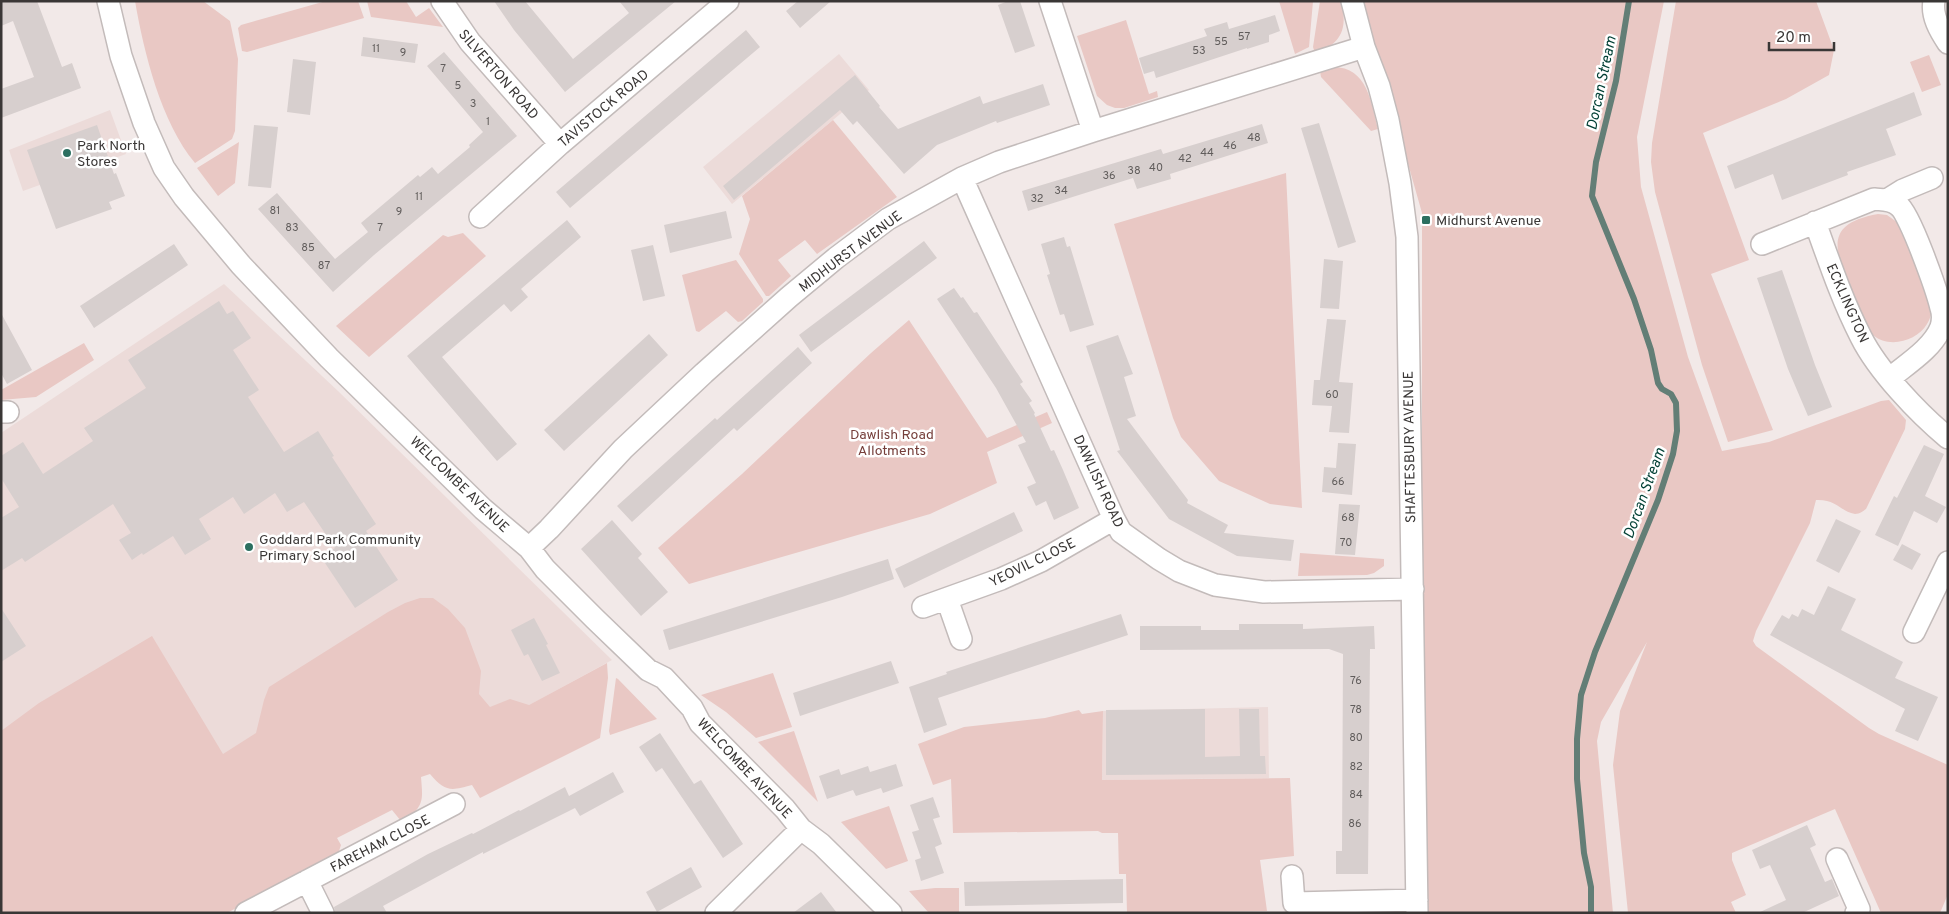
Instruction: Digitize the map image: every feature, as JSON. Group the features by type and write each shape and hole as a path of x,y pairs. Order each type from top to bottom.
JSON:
{"street":[{"name":"WELCOMBE AVENUE","path":"108,1 121,56 144,123 164,168 184,197 241,265 329,358 483,508 529,548 545,569 595,620 648,670 664,678 692,708 700,723 785,809 801,829 821,844 890,913"},
{"name":"SILVERTON ROAD","path":"442,1 470,42 560,144"},
{"name":"TAVISTOCK ROAD","path":"480,217 560,144 728,1"},
{"path":"1050,1 1093,131"},
{"name":"SHAFTESBURY AVENUE","path":"1292,876 1294,903 1417,906 1413,589 1408,409 1407,237 1400,183 1388,120 1379,86 1364,47 1352,1"},
{"path":"1934,1 1936,22 1948,43"},
{"name":"MIDHURST AVENUE","path":"529,548 623,449 704,373 789,297 836,258 888,219 962,178 998,162 1364,47"},
{"name":"DAWLISH ROAD","path":"962,178 1114,519 1122,532 1179,571 1215,585 1264,592 1413,589"},
{"path":"1887,200 1903,190 1932,178"},
{"path":"1762,244 1874,199 1887,200 1898,204 1905,212 1936,290 1943,319 1934,339 1890,378"},
{"name":"ECKLINGTON","path":"1816,222 1829,261 1861,338 1890,378 1919,412 1948,438"},
{"name":"YEOVIL CLOSE","path":"923,607 1001,579 1041,561 1114,519"},
{"path":"1914,632 1948,562"},
{"path":"947,599 961,638"},
{"name":"FAREHAM CLOSE","path":"246,913 454,804"},
{"path":"716,913 801,829"},
{"path":"1837,859 1859,909 1856,913"},
{"path":"307,881 323,913"}],"shaded area":[{"path":"839,54 869,90 732,204 703,167"},
{"path":"110,110 126,154 23,191 9,150"},
{"name":"Goddard Park Community Primary School","path":"224,284 338,391 612,660 148,913 1,913 1,433"},
{"path":"1268,707 1269,778 1102,780 1103,711"}],"green space":[{"path":"135,1 203,1 230,21 238,59 235,131 232,139 195,163 183,146 163,107 143,42"},
{"path":"326,1 358,1 364,18 247,52 242,51 238,28 241,25"},
{"path":"367,1 406,1 416,17 429,8 443,27 371,17"},
{"path":"1279,1 1313,1 1309,47 1295,54"},
{"path":"1320,1 1341,1 1344,19 1341,34 1337,40 1315,53 1313,47"},
{"path":"1362,1 1664,1 1637,137 1641,187 1688,357 1722,451 1769,442 1881,401 1889,400 1906,420 1905,429 1866,509 1855,514 1829,501 1816,500 1810,523 1756,631 1753,641 1756,646 1869,728 1948,765 1948,894 1940,913 1881,913 1835,809 1732,853 1732,860 1746,895 1731,902 1736,913 1628,913 1613,765 1620,711 1647,642 1601,722 1597,741 1613,913 1425,913 1422,759 1422,213"},
{"path":"1676,1 1816,1 1834,50 1829,75 1786,99 1703,133 1749,260 1711,274 1773,430 1728,442 1702,365 1655,192 1651,162 1652,143"},
{"path":"1126,20 1149,94 1157,91 1158,97 1124,108 1115,108 1107,105 1097,96 1077,36"},
{"path":"1929,55 1941,85 1922,92 1910,62"},
{"path":"1333,67 1354,73 1361,80 1370,98 1378,129 1371,131 1321,77 1320,71"},
{"path":"833,120 897,197 817,254 805,240 778,260 791,276 769,296 766,296 739,254 750,219 742,196"},
{"path":"239,142 235,183 218,196 197,168"},
{"path":"1286,173 1302,508 1270,504 1219,481 1181,437 1173,418 1114,224"},
{"path":"1878,214 1887,215 1901,225 1932,306 1929,320 1922,330 1910,339 1902,341 1887,342 1869,331 1857,308 1838,251 1838,241 1841,232 1848,224 1860,218"},
{"path":"463,233 486,256 369,357 336,326 443,235 448,237"},
{"path":"736,260 763,299 763,302 742,321 738,322 726,311 699,332 696,331 682,275"},
{"name":"Dawlish Road Allotments","path":"909,320 987,438 1047,412 1052,423 987,452 997,483 930,514 689,584 658,548 742,474 871,353"},
{"path":"84,343 94,360 36,397 1,400 1,390"},
{"path":"1300,553 1384,559 1384,566 1374,573 1367,575 1298,576"},
{"path":"420,598 433,598 448,609 465,628 481,671 479,694 490,707 510,699 529,705 607,663 608,678 600,738 480,798 472,785 453,789 444,787 430,774 421,777 421,802 416,811 405,821 401,821 392,810 337,838 341,845 338,854 227,913 1,913 1,731 39,703 152,636 223,754 256,733 269,687 388,612"},
{"path":"773,673 792,727 756,738 726,712 701,695"},
{"path":"616,678 618,679 657,719 610,735"},
{"path":"1079,710 1082,714 1103,711 1102,780 1290,778 1294,856 1260,860 1267,911 1127,913 1126,874 1119,874 1118,833 1102,833 1098,831 953,833 951,779 933,785 918,744 964,727 1045,718"},
{"path":"794,731 818,802 758,742"},
{"path":"889,806 908,861 886,869 841,822"},
{"path":"959,888 959,913 929,913 909,891"}],"building":[{"path":"1,1 37,1 62,67 72,63 81,88 1,118 1,89 34,77 13,21 1,26"},
{"path":"494,1 525,1 573,59 629,13 619,1 676,1 565,92 514,30"},
{"path":"798,1 831,1 800,28 786,11"},
{"path":"1008,1 1020,1 1035,46 1015,53 998,5"},
{"path":"1275,15 1280,31 1269,35 1269,42 1156,78 1154,71 1144,74 1139,58 1207,36 1204,29 1227,22 1229,29"},
{"path":"746,30 760,47 570,208 556,192"},
{"path":"363,37 418,44 415,63 361,56"},
{"path":"444,52 517,136 374,255 333,292 258,209 277,193 335,259 368,232 361,223 418,175 420,177 432,167 438,174 470,147 469,145 483,132 427,66"},
{"path":"293,59 316,62 310,115 287,112"},
{"path":"855,75 898,129 980,96 983,104 1043,84 1050,105 997,123 996,121 937,145 904,174 857,121 853,125 840,110 734,200 723,186"},
{"path":"1914,92 1922,115 1886,129 1896,155 1847,172 1848,175 1782,200 1773,174 1735,189 1727,166"},
{"path":"1319,123 1356,242 1338,248 1301,128"},
{"path":"1262,124 1268,143 1170,174 1171,179 1137,189 1133,178 1028,211 1022,191 1161,149 1163,154"},
{"path":"97,125 114,174 116,173 125,196 109,202 112,209 56,229 27,150"},
{"path":"254,125 278,127 271,188 248,186"},
{"path":"726,211 732,238 670,253 664,225"},
{"path":"567,220 581,237 521,289 528,297 511,312 504,304 442,357 517,444 497,461 407,356"},
{"path":"1064,237 1067,247 1070,246 1094,325 1070,332 1064,314 1060,315 1047,275 1050,274 1041,244"},
{"path":"924,241 937,258 811,352 799,335"},
{"path":"174,244 188,265 94,328 80,306"},
{"path":"653,245 665,296 643,301 631,250"},
{"path":"1324,259 1343,261 1339,309 1320,308"},
{"path":"1782,270 1815,365 1832,407 1808,416 1788,369 1757,278"},
{"path":"954,288 974,313 977,312 1023,382 1020,384 1032,401 1029,403 1051,451 1054,450 1079,508 1054,520 1046,501 1036,506 1027,487 1036,483 1018,445 1026,442 996,388 937,299"},
{"path":"219,301 227,314 233,311 251,338 233,350 259,390 248,397 284,452 318,431 334,456 332,457 376,524 366,531 398,580 355,608 321,557 335,548 304,502 287,512 275,493 244,514 233,497 199,519 211,539 185,555 173,536 132,560 119,540 131,533 113,504 25,562 22,558 1,571 1,518 19,507 1,478 1,456 23,442 43,474 93,441 84,428 146,388 128,360"},
{"path":"1,313 32,370 7,384 1,373"},
{"path":"1327,319 1346,320 1339,382 1353,383 1349,433 1329,432 1332,406 1312,405 1314,380 1320,380"},
{"path":"649,334 668,355 564,451 544,430"},
{"path":"1118,335 1133,374 1124,377 1136,416 1127,419 1188,500 1187,503 1228,525 1224,533 1294,540 1291,561 1237,556 1169,519 1117,451 1120,450 1086,346"},
{"path":"798,347 812,363 737,431 734,428 632,522 617,506"},
{"path":"1338,443 1356,444 1352,495 1322,492 1324,467 1336,468"},
{"path":"1924,445 1944,454 1925,496 1946,507 1937,523 1914,511 1898,546 1875,535 1894,496 1897,498"},
{"path":"1339,504 1360,505 1355,555 1335,554"},
{"path":"1014,512 1023,531 904,588 895,569"},
{"path":"1836,519 1861,531 1839,573 1816,561"},
{"path":"612,520 642,554 638,558 668,592 641,616 581,549"},
{"path":"1902,544 1921,554 1912,570 1893,560"},
{"path":"888,559 894,579 842,597 669,650 663,630"},
{"path":"1828,586 1856,599 1841,630 1903,662 1895,678 1938,697 1918,741 1895,731 1905,709 1770,635 1782,615 1789,619 1792,614 1798,617 1802,609 1814,615"},
{"path":"1,608 26,646 1,662"},
{"path":"1121,614 1128,635 938,698 947,725 924,733 909,687 947,674 946,672"},
{"path":"534,618 548,644 546,645 560,673 542,681 528,654 524,656 511,630"},
{"path":"1239,624 1303,624 1303,629 1374,626 1375,649 1370,649 1368,874 1336,874 1336,851 1342,851 1343,654 1329,649 1140,650 1140,626 1201,626 1201,630 1239,630"},
{"path":"891,661 899,683 800,716 793,693"},
{"path":"1205,709 1205,757 1240,756 1239,709 1259,709 1260,756 1265,756 1266,774 1106,775 1106,710"},
{"path":"660,733 694,784 701,780 743,844 723,858 662,768 656,772 639,747"},
{"path":"896,764 903,786 883,793 881,788 856,796 853,790 827,799 819,776 839,769 841,775 868,766 870,772"},
{"path":"613,772 624,792 580,816 575,808 483,854 483,852 383,906 387,913 335,913 334,907 428,854 473,834 565,787 569,796"},
{"path":"933,797 940,817 933,819 942,844 935,847 944,873 921,881 915,860 921,858 912,832 919,830 910,805"},
{"path":"1807,825 1816,845 1810,848 1825,882 1832,879 1839,896 1802,913 1758,913 1786,900 1770,865 1760,869 1752,850"},
{"path":"691,867 702,887 657,912 646,892"},
{"path":"1123,879 1123,903 965,906 964,882"},
{"path":"821,892 837,913 793,913"}],"waterway":[{"name":"Dorcan Stream","path":"1591,913 1591,887 1584,853 1577,779 1577,739 1581,695 1595,652 1658,500 1673,454 1677,431 1676,403 1671,394 1662,389 1658,383 1651,350 1634,299 1592,196 1596,162 1616,81 1629,1"}],"place":[{"name":"Park North Stores","path":"67,153"},
{"name":"Midhurst Avenue","path":"1426,220"},
{"name":"Goddard Park Community Primary School","path":"249,547"}]}
